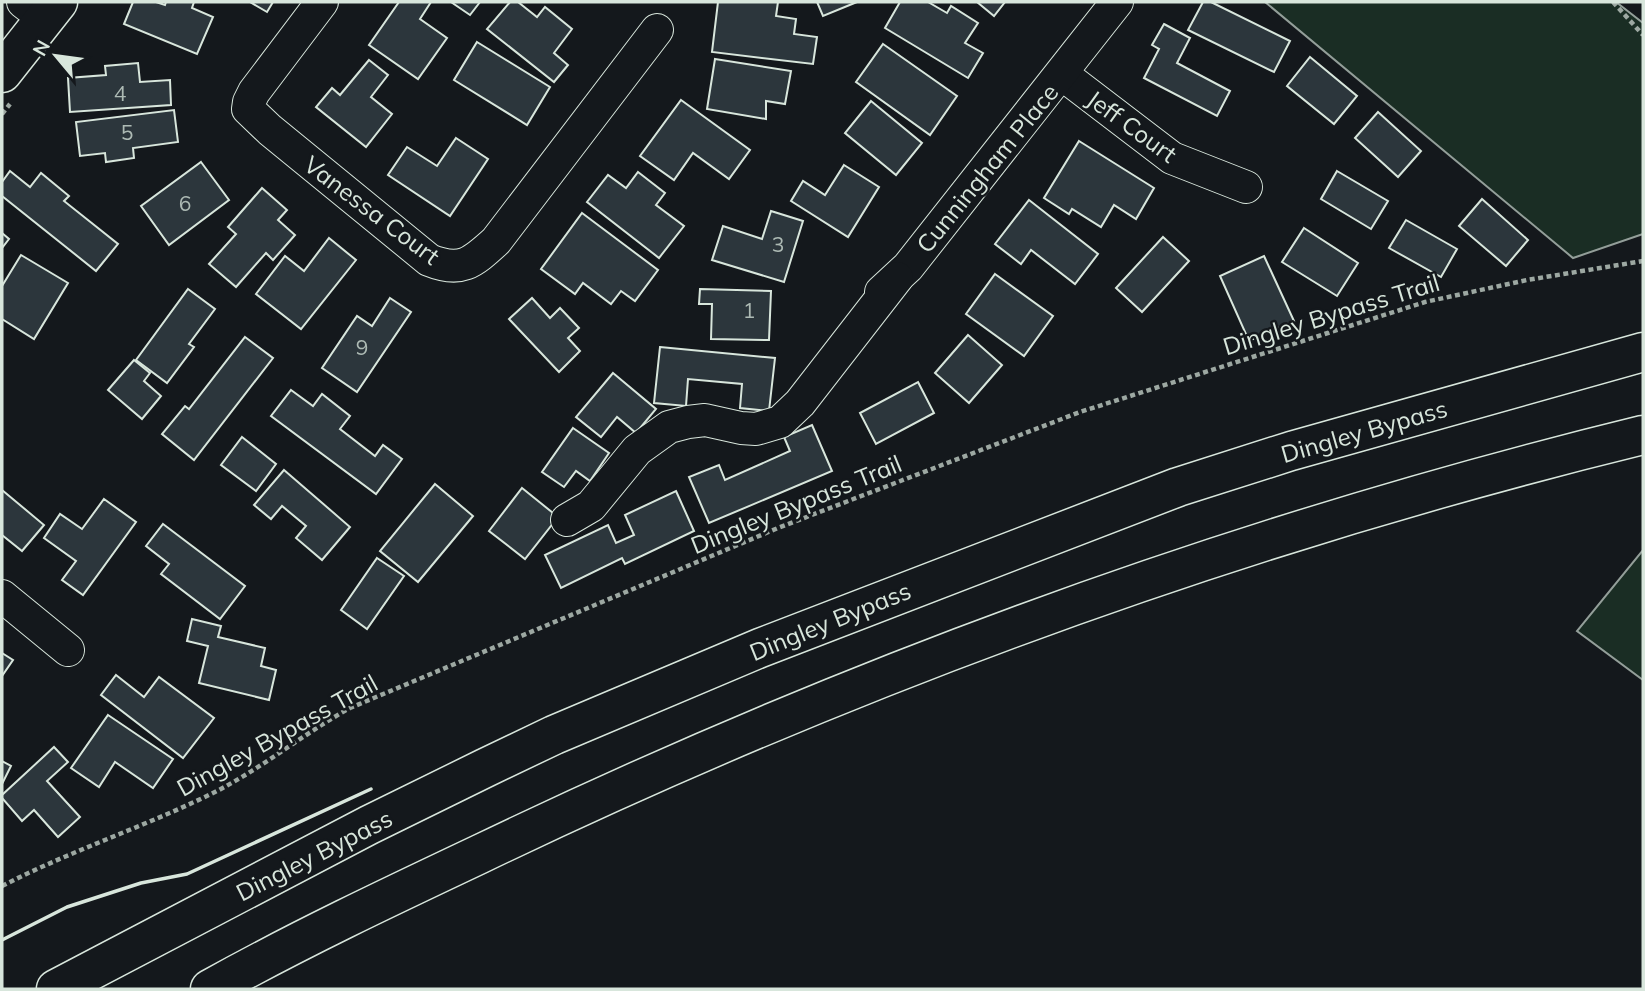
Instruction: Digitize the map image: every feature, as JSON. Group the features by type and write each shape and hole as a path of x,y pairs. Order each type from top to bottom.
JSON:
{"main road":[{"path":"2,73 42,7"},
{"name":"Dingley Bypass","path":"56,989 369,825 473,774 597,716 760,648 1178,487 1291,451 1643,352"},
{"path":"210,989 306,939 552,820 693,756 918,662 1078,603 1306,529 1410,497 1643,435"}],"street":[{"name":"Vanessa Court","path":"322,2 254,92 248,102 248,109 429,260 450,267 466,265 496,241 657,30"},
{"name":"Cunningham Place","path":"841,317 883,291 898,278 1117,2"},
{"name":"Jeff Court","path":"1062,74 1172,158 1246,187"},
{"path":"567,520 591,506 637,450 669,427 705,420 756,429 780,422 808,393 898,278"},
{"path":"2,596 68,650"}],"path":[{"path":"1613,2 1643,35"},
{"name":"Dingley Bypass Trail","path":"2,886 215,792 350,708 893,482 1080,412 1425,302 1643,261"}],"green space":[{"path":"1265,2 1616,2 1643,23 1643,234 1573,258"},
{"path":"1643,550 1643,680 1577,631"}],"building":[{"path":"133,2 156,2 165,5 166,2 194,2 192,8 213,17 197,54 124,24"},
{"path":"250,2 273,2 267,12"},
{"path":"399,2 431,2 420,19 447,38 418,79 369,45"},
{"path":"451,2 480,2 470,15"},
{"path":"510,2 518,2 537,17 545,7 572,29 554,53 568,65 554,82 487,29"},
{"path":"718,2 778,2 776,16 796,19 794,34 817,37 813,64 712,52"},
{"path":"817,2 857,2 823,16"},
{"path":"900,2 928,2 947,13 951,6 978,23 965,43 983,53 968,78 885,28"},
{"path":"977,2 1005,2 994,16"},
{"path":"1203,2 1211,2 1290,41 1274,72 1188,30"},
{"path":"1164,24 1190,38 1177,63 1230,91 1217,116 1144,78 1159,49 1152,45"},
{"path":"477,42 550,87 527,125 454,80"},
{"path":"883,44 957,96 930,135 856,82"},
{"path":"1310,57 1357,96 1334,124 1287,86"},
{"path":"715,59 791,71 785,104 766,101 766,119 707,109"},
{"path":"369,60 388,75 371,97 392,114 366,147 316,107 332,88 340,95"},
{"path":"138,63 140,82 170,80 171,105 70,112 68,78 106,75 105,66"},
{"path":"681,100 750,150 729,179 693,153 674,180 640,156"},
{"path":"871,101 922,143 896,175 845,133"},
{"path":"174,110 178,142 133,148 134,158 106,162 105,153 80,156 76,122"},
{"path":"1378,112 1421,151 1398,177 1355,138"},
{"path":"456,138 488,159 450,216 388,175 407,147 437,166"},
{"path":"1079,141 1154,188 1136,219 1114,205 1101,227 1072,209 1069,214 1044,198"},
{"path":"201,162 229,200 169,245 141,206"},
{"path":"844,165 879,187 848,237 791,201 803,181 825,195"},
{"path":"10,171 30,187 41,173 69,196 64,201 118,244 96,271 2,196 2,182"},
{"path":"1337,171 1388,201 1371,229 1321,199"},
{"path":"638,172 665,193 656,205 684,226 659,258 587,202 608,175 626,188"},
{"path":"262,188 287,210 278,220 295,235 273,260 266,253 236,287 209,264 236,234 228,227"},
{"path":"1482,199 1528,240 1506,266 1459,226"},
{"path":"1029,200 1098,254 1075,284 1031,250 1021,264 995,244"},
{"path":"771,211 803,221 784,282 712,260 723,226 762,239"},
{"path":"582,213 658,270 635,301 621,291 611,304 583,283 575,294 541,269"},
{"path":"1406,220 1457,249 1441,277 1389,248"},
{"path":"1304,228 1358,263 1337,296 1282,262"},
{"path":"2,233 9,239 2,248"},
{"path":"1163,237 1189,261 1142,312 1116,288"},
{"path":"329,238 356,260 301,329 256,294 285,256 304,271"},
{"path":"21,255 68,283 34,339 2,319 2,286"},
{"path":"1264,256 1294,321 1249,341 1220,276"},
{"path":"995,274 1053,316 1024,356 966,314"},
{"path":"188,289 215,309 189,344 194,347 167,383 136,360"},
{"path":"700,289 771,291 769,340 711,339 712,304 699,304"},
{"path":"390,298 411,312 357,392 322,368 357,316 372,326"},
{"path":"532,298 550,318 560,308 579,328 568,338 580,351 559,372 509,319"},
{"path":"968,335 1002,365 969,403 935,373"},
{"path":"245,337 273,358 194,460 162,434 185,406 189,409"},
{"path":"660,347 775,358 769,411 740,408 742,384 688,379 686,406 654,403"},
{"path":"134,360 150,373 144,381 161,396 142,419 108,390"},
{"path":"613,373 656,409 636,433 617,417 601,437 576,417"},
{"path":"918,382 934,413 876,444 860,413"},
{"path":"291,390 313,406 322,394 350,416 340,429 375,456 383,445 402,459 376,494 271,416"},
{"path":"812,425 832,471 709,523 689,477 719,465 725,480 790,451 784,437"},
{"path":"573,428 609,453 590,481 576,471 564,487 542,472"},
{"path":"242,437 276,464 256,491 221,465"},
{"path":"284,470 350,527 322,560 296,538 306,526 282,506 271,519 254,505"},
{"path":"435,484 473,516 418,582 380,551"},
{"path":"522,488 558,517 525,559 489,531"},
{"path":"2,490 44,525 22,551 2,535"},
{"path":"676,491 694,531 625,564 622,558 561,588 545,555 608,525 616,543 634,535 625,515"},
{"path":"104,499 136,522 83,595 62,580 76,561 44,538 60,514 82,529"},
{"path":"163,524 245,586 220,619 161,574 169,564 146,546"},
{"path":"377,558 404,576 367,629 341,610"},
{"path":"192,619 221,626 218,637 265,648 261,666 276,670 269,700 199,683 208,646 187,641"},
{"path":"2,653 13,660 2,676"},
{"path":"116,675 144,697 159,677 214,718 183,758 101,695"},
{"path":"108,715 173,759 153,788 115,762 99,787 71,768"},
{"path":"54,747 68,762 47,781 80,817 58,837 34,810 22,821 2,798 2,795"},
{"path":"2,761 11,766 2,784"}],"wall":[{"path":"2,940 67,907 141,883 187,874 371,789"}]}
